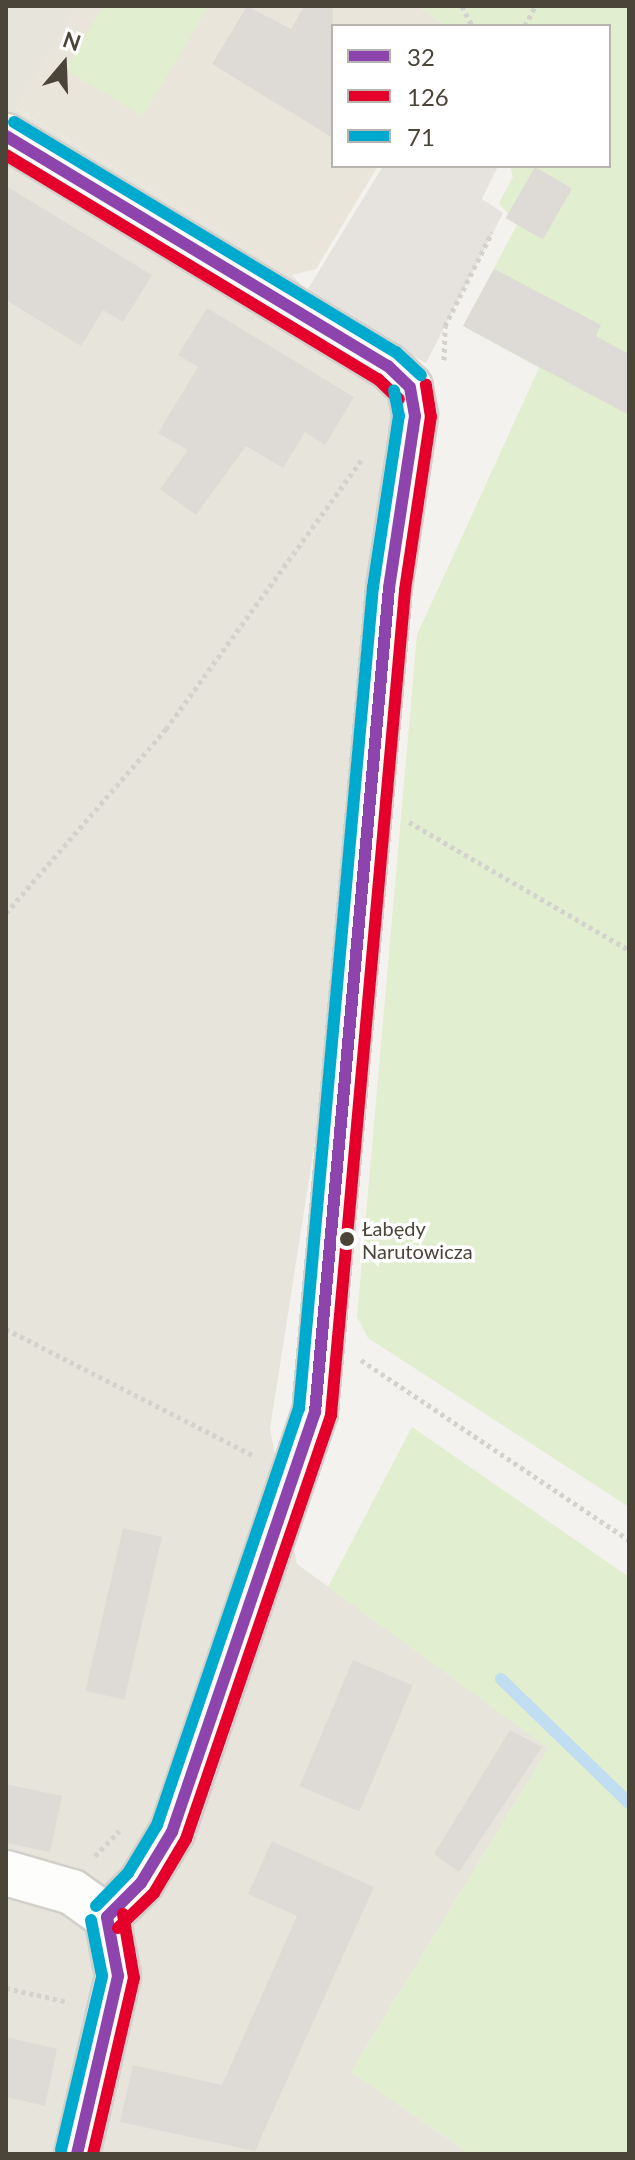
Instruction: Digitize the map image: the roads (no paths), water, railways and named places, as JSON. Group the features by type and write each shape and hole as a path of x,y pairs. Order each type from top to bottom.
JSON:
{"street":[{"path":"6,136 351,344 410,387 415,416 389,588 315,1412 297,1477 172,1832 141,1883 107,1917"},
{"path":"6,1873 72,1892 107,1917 118,1976 77,2154"}],"waterway":[{"path":"501,1679 629,1803"}],"place":[{"name":"Łabędy Narutowicza","path":"347,1239"}]}
